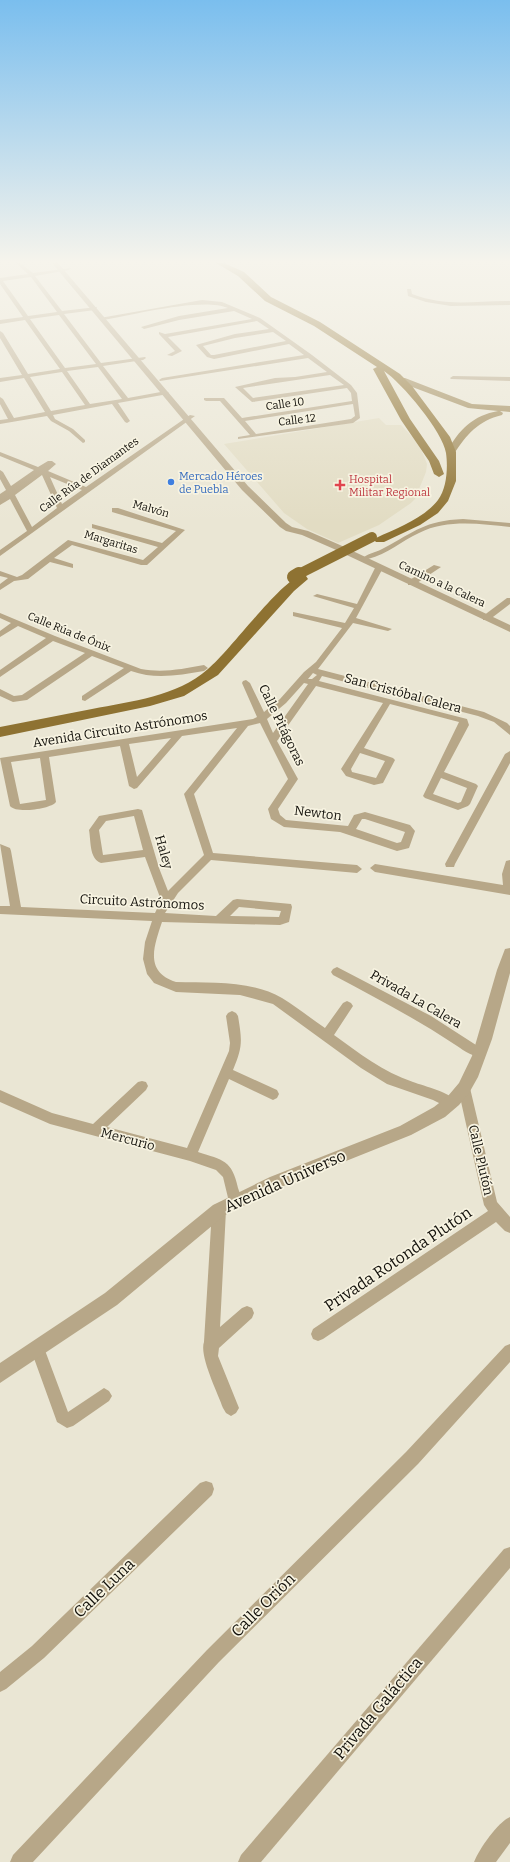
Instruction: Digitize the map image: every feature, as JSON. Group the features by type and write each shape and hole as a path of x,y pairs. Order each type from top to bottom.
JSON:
{"main road":[{"path":"352,350 402,380 471,406 510,411"},
{"path":"353,350 390,379 404,393 433,433 440,451 438,490 425,508 380,542"},
{"path":"378,369 406,420 434,461 440,474"},
{"path":"0,724 146,695 181,683 204,668 283,587 298,578 380,542 434,512 444,499 451,481 451,452 442,432 402,380"},
{"path":"451,452 456,442 480,418 510,411"},
{"path":"0,732 150,702 166,698 192,686 212,672 298,578"}],"street":[{"path":"10,350 56,422 71,430 83,441"},
{"path":"49,350 89,407"},
{"path":"88,350 126,400"},
{"path":"133,350 152,372 166,393 179,405"},
{"path":"170,355 179,351 178,350"},
{"path":"204,350 211,357 249,350"},
{"path":"302,350 349,386 354,392 355,402"},
{"path":"162,380 310,356"},
{"path":"0,379 139,357"},
{"path":"152,372 162,380 179,405"},
{"path":"331,373 294,379 275,380 238,387 252,400 349,386"},
{"path":"453,378 510,379"},
{"path":"0,422 166,393"},
{"path":"0,399 12,420"},
{"path":"206,399 222,399 255,436"},
{"path":"114,402 127,421"},
{"name":"Calle 12","path":"240,438 309,429 357,420 358,417 355,402"},
{"name":"Calle 10","path":"242,420 355,402"},
{"name":"Camino a la Calera","path":"179,405 263,502 289,529 304,533 366,559 379,568 510,629"},
{"name":"Calle Rúa de Diamantes","path":"0,554 189,417"},
{"path":"0,454 42,470 87,490"},
{"path":"0,503 10,493 42,470"},
{"path":"42,470 61,509"},
{"path":"0,472 31,532"},
{"path":"0,497 10,493"},
{"name":"Malvón","path":"115,510 181,530 164,546"},
{"path":"366,559 374,556 380,542 437,524 463,522 510,525"},
{"path":"95,526 164,546"},
{"name":"Margaritas","path":"48,559 71,542 144,563 164,546"},
{"path":"0,588 48,559 70,566"},
{"path":"411,583 437,567"},
{"path":"272,742 315,682 316,672 320,664 359,607 371,587 379,568"},
{"path":"0,573 17,578"},
{"path":"317,596 359,607"},
{"path":"486,618 510,600"},
{"path":"296,614 336,625 349,622 388,629"},
{"name":"Calle Rúa de Ónix","path":"0,615 52,638 146,673 167,674 204,668"},
{"path":"0,634 16,623"},
{"path":"0,674 52,638"},
{"path":"0,692 18,700 24,698 91,653"},
{"path":"85,698 130,668"},
{"path":"316,672 481,714 506,726 510,732"},
{"name":"Avenida Circuito Astrónomos","path":"3,761 245,724 262,718 288,698 303,680 316,672"},
{"name":"San Cristóbal Calera","path":"303,680 464,721 464,724 438,774"},
{"name":"Calle Pitágoras","path":"246,683 272,742 293,779"},
{"path":"358,749 388,758 390,762 378,782 349,774 346,769 358,749 388,701"},
{"path":"209,856 189,794 245,724"},
{"path":"124,742 134,786 180,733"},
{"path":"450,864 510,754"},
{"path":"3,761 15,806 20,808 51,802 44,755"},
{"path":"438,774 473,786 465,804 458,807 428,796 428,793 438,774"},
{"name":"Newton","path":"293,779 274,809 275,817 284,823 341,828 350,831 401,847 405,845 410,835 410,831 406,828 365,815 358,817 350,831"},
{"name":"Haley","path":"150,853 101,859 98,856 94,833 100,820 108,816 138,812 150,853 159,886 167,900"},
{"path":"0,848 6,851 16,910"},
{"path":"209,856 357,869"},
{"path":"209,856 167,900 158,917 148,954 148,965 151,973 157,980 166,985 176,987 239,990 266,996 277,1001 365,1064 391,1080 437,1096 451,1103"},
{"path":"375,868 510,890 507,869 510,864"},
{"name":"Circuito Astrónomos","path":"0,910 218,920 284,920 288,907 241,903 234,905 218,920"},
{"name":"Avenida Universo","path":"0,1374 38,1350 111,1299 219,1210 235,1201 420,1124 451,1103 464,1088 480,1052 510,954"},
{"name":"Privada La Calera","path":"337,972 427,1020 480,1052"},
{"path":"326,1036 347,1006"},
{"path":"190,1155 235,1051 236,1043 232,1016"},
{"path":"226,1072 273,1094"},
{"path":"95,1130 142,1086"},
{"name":"Calle Plutón","path":"464,1088 491,1204 497,1213 510,1226"},
{"name":"Mercurio","path":"0,1096 50,1118 190,1155 220,1165 226,1170 235,1201"},
{"path":"219,1210 210,1346 211,1356 216,1371 232,1408"},
{"name":"Privada Rotonda Plutón","path":"318,1334 497,1213"},
{"path":"210,1346 247,1313"},
{"path":"38,1350 62,1417 67,1420 73,1418 104,1396"},
{"name":"Calle Orión","path":"20,1862 213,1656 412,1458 510,1352"},
{"name":"Calle Luna","path":"0,1683 38,1652 206,1489"},
{"name":"Privada Galáctica","path":"248,1862 510,1555"},
{"path":"484,1862 510,1827"}],"shaded area":[{"name":"Hospital Militar Regional","path":"379,418 386,425 401,425 419,444 427,464 426,472 415,499 411,503 379,525 338,543 307,529 284,513 224,444"}],"place":[{"name":"Mercado Héroes de Puebla","path":"171,482"},
{"name":"Hospital Militar Regional","path":"340,485"}]}
